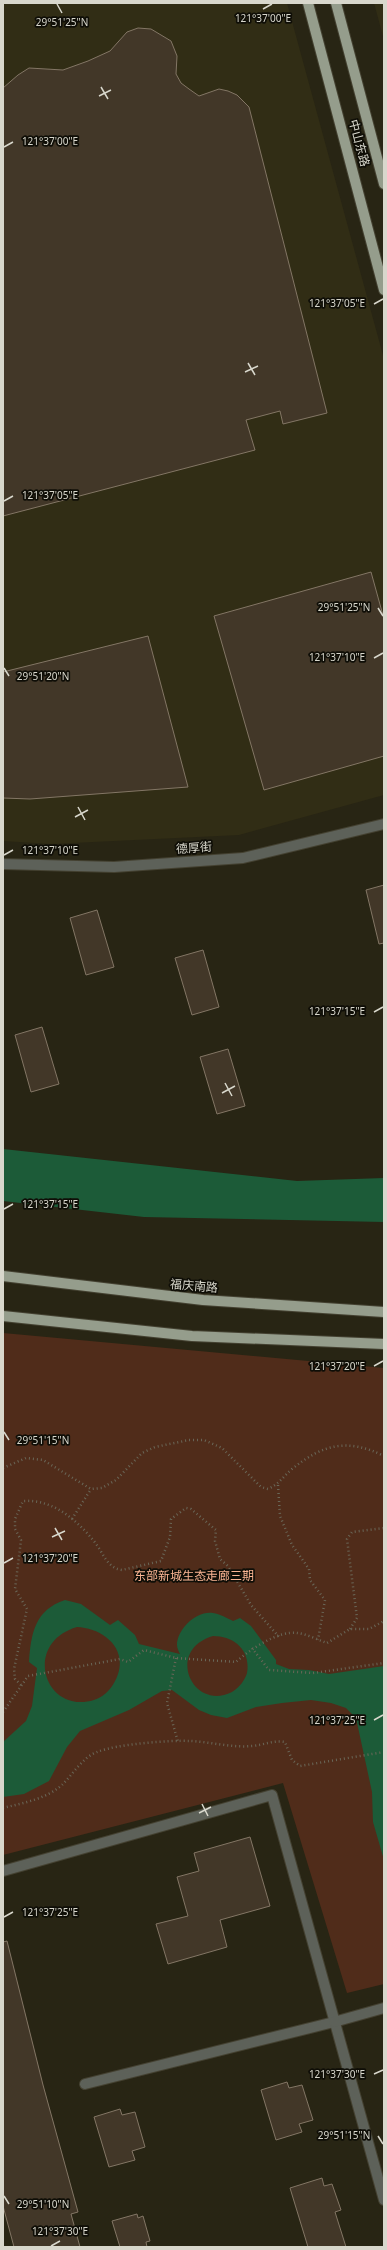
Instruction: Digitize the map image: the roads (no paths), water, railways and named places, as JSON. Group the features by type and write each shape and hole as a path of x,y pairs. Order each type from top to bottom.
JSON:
{"main road":[{"name":"中山东路","path":"308,3 384,290"},
{"name":"中山东路","path":"336,3 384,184"},
{"name":"福庆南路","path":"3,1276 203,1300 384,1312"},
{"path":"3,1316 192,1336 384,1344"}],"street":[{"name":"德厚街","path":"3,864 114,867 243,858 384,824"},
{"path":"3,1871 272,1795 384,2200"},
{"path":"85,2084 334,2022 384,2008"}],"park label":[{"name":"东部新城生态走廊三期","path":"194,1576"}]}
